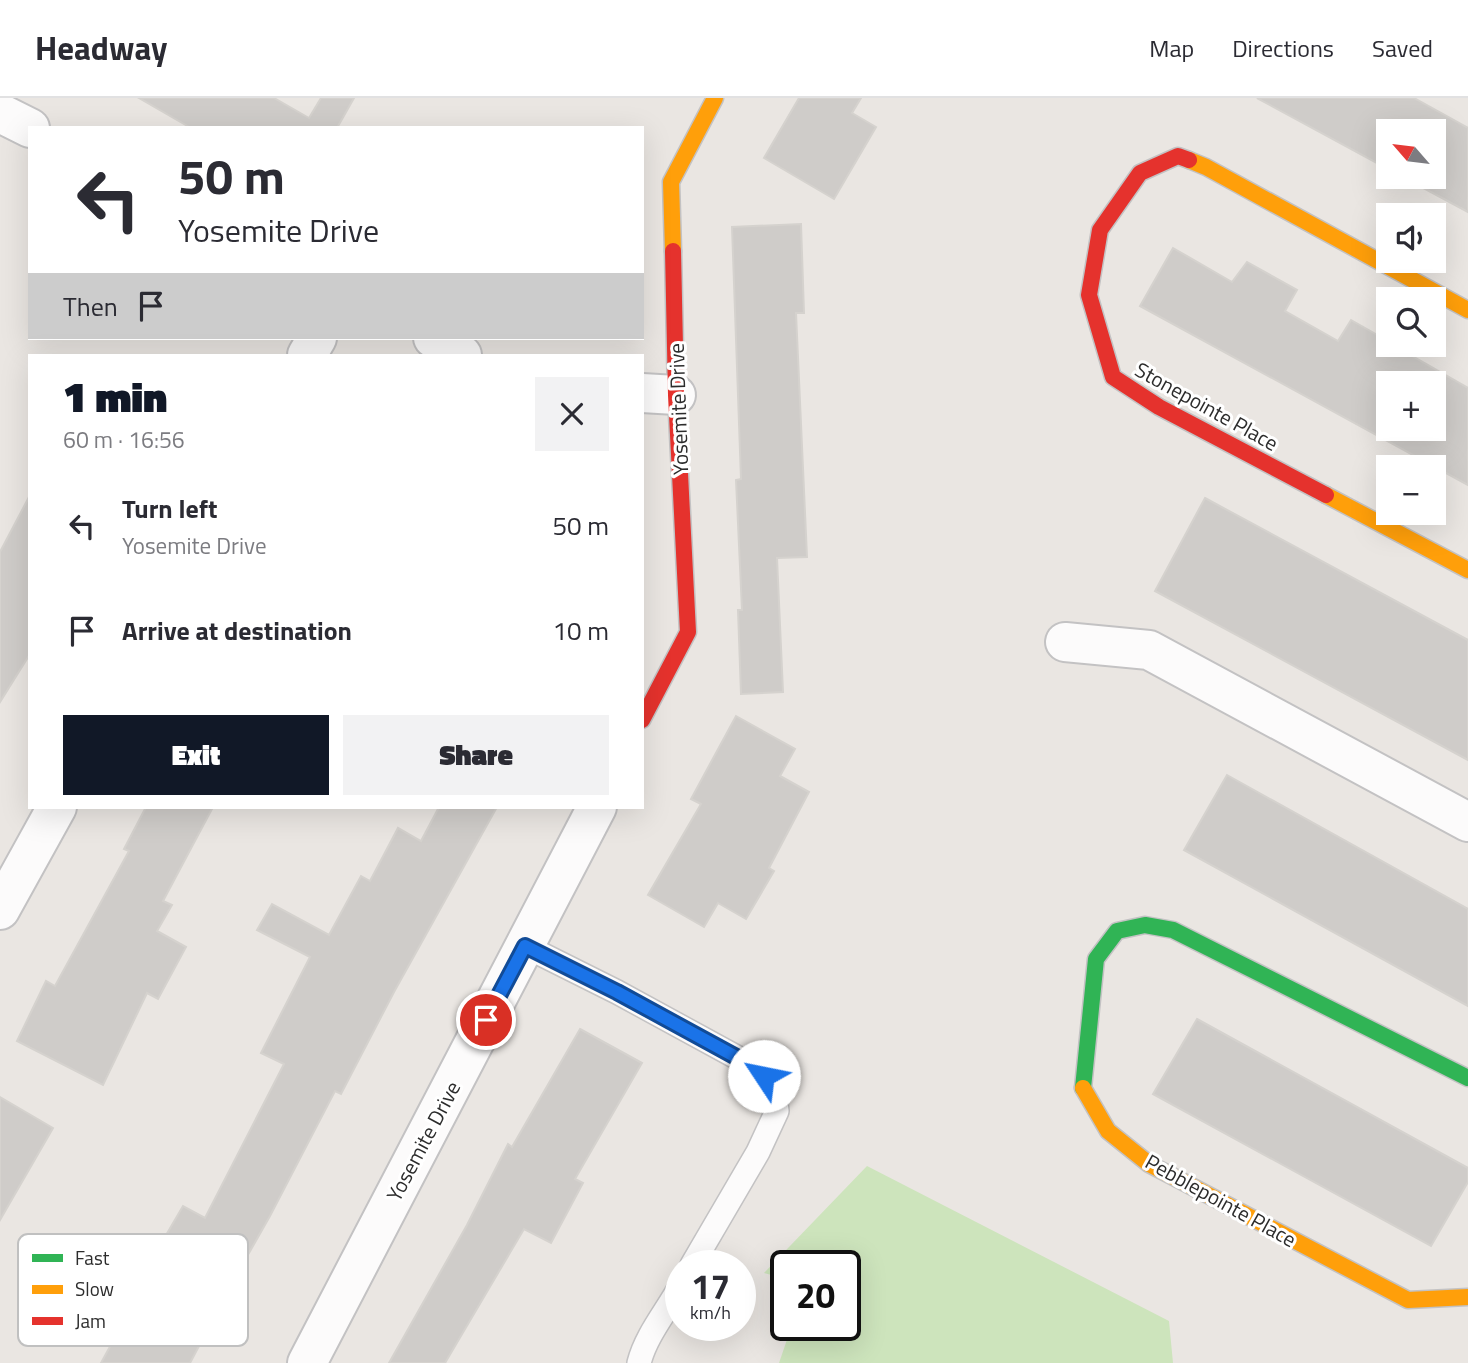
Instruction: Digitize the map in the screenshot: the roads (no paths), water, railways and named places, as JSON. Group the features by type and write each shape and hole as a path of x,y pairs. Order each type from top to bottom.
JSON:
{"street":[{"name":"Yosemite Drive","path":"644,716 688,632 659,394 671,182 715,98"},
{"path":"0,113 28,127"},
{"name":"Stonepointe Place","path":"1468,310 1206,167 1178,156 1140,173 1100,230 1089,295 1113,377 1159,407 1468,570"},
{"path":"436,340 460,354"},
{"path":"1065,642 1149,650 1468,822"},
{"path":"0,910 56,809"},
{"name":"Yosemite Drive","path":"307,1363 596,809"},
{"name":"Pebblepointe Place","path":"1468,1078 1173,930 1145,925 1117,931 1096,959 1083,1089 1108,1131 1149,1164 1408,1300 1468,1297"}],"lane":[{"path":"525,946 617,992 749,1064 764,1076 775,1094 776,1111 758,1152 701,1250"},
{"path":"639,1363 646,1343 665,1312"}]}
